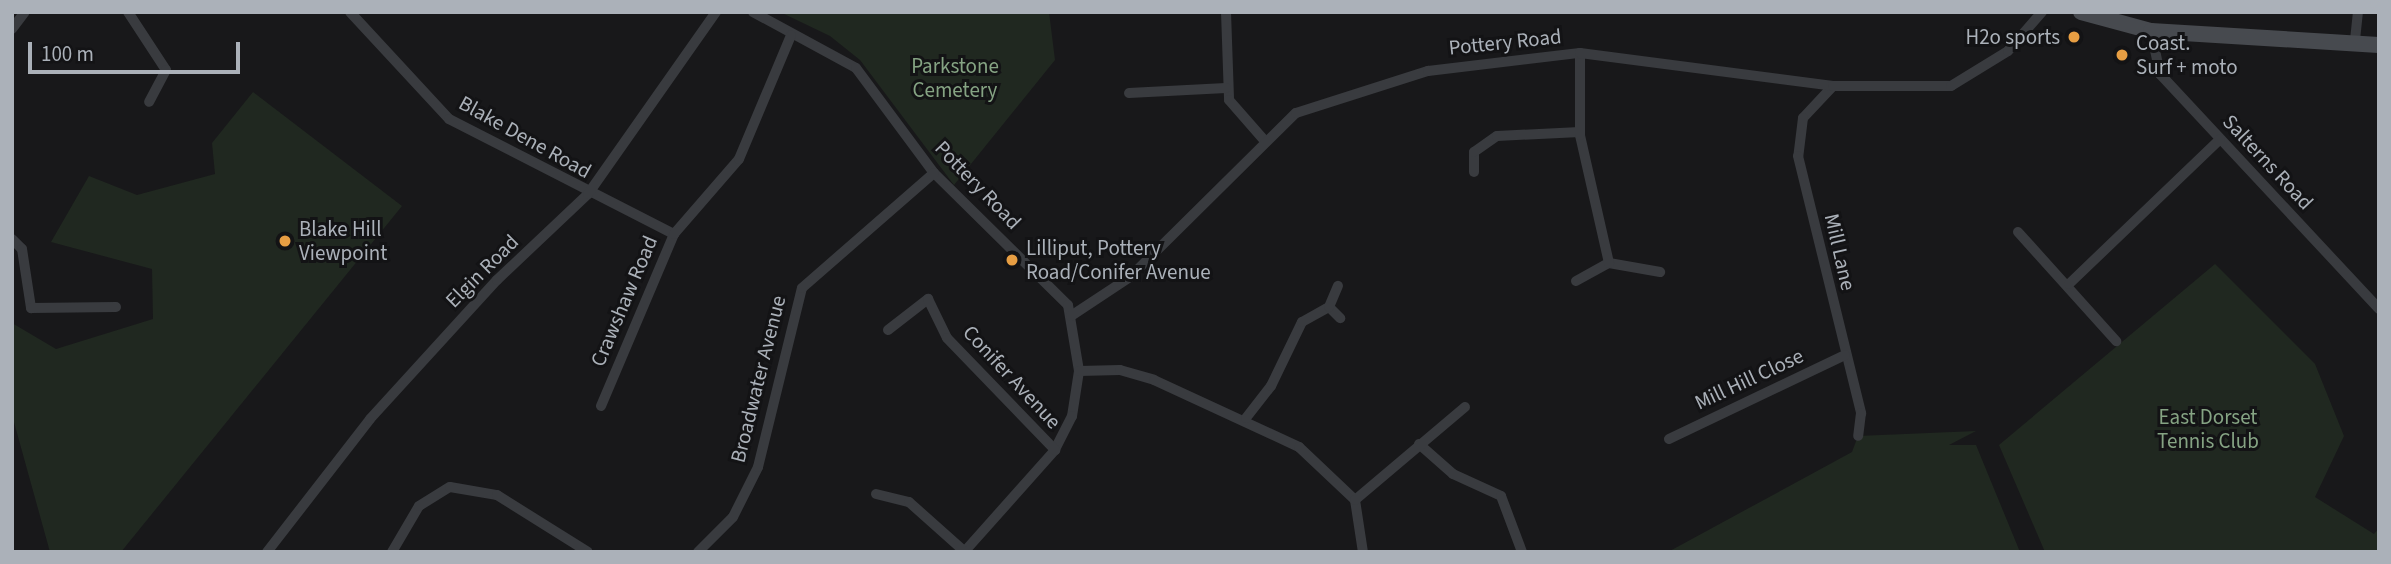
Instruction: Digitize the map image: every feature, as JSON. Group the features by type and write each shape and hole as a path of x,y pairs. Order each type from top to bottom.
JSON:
{"main road":[{"path":"2081,12 2129,20 2151,31 2355,40 2379,45"}],"street":[{"path":"12,29 25,12"},
{"path":"128,12 166,69 149,102"},
{"name":"Blake Dene Road","path":"350,12 449,119 588,194 674,234"},
{"name":"Elgin Road","path":"267,552 370,418 497,280 588,194 716,12"},
{"name":"Pottery Road","path":"753,12 856,68 934,173 1038,272 1071,316 1079,371"},
{"path":"1226,12 1226,88 1229,100 1264,141"},
{"name":"Pottery Road","path":"1071,316 1130,277 1264,141 1296,113 1428,71 1580,53 1833,86 1951,86 2008,51 2042,12"},
{"path":"2355,40 2358,12"},
{"name":"Salterns Road","path":"2151,31 2160,74 2379,309"},
{"name":"Crawshaw Road","path":"601,406 674,234 739,159 791,35"},
{"path":"1580,53 1580,132 1609,263"},
{"name":"Mill Lane","path":"1833,86 1803,118 1798,156 1861,413 1858,436"},
{"path":"1129,93 1226,88"},
{"path":"1474,172 1474,152 1497,136 1580,132"},
{"path":"2069,284 2220,139"},
{"name":"Broadwater Avenue","path":"698,552 733,517 758,467 802,288 934,173"},
{"path":"2018,232 2069,284 2116,341"},
{"path":"12,239 25,260 26,298 40,313 116,307"},
{"path":"1576,281 1609,263 1660,272"},
{"path":"1246,418 1271,386 1302,322 1329,307 1338,286"},
{"name":"Conifer Avenue","path":"888,330 928,299 947,338 1055,450"},
{"path":"1329,307 1340,318"},
{"name":"Mill Hill Close","path":"1669,439 1845,355"},
{"path":"1079,371 1120,370 1246,418 1299,447 1355,500 1363,552"},
{"name":"Conifer Avenue","path":"876,494 909,502 964,552 1055,450 1072,416 1079,371"},
{"path":"1355,500 1465,407"},
{"path":"1419,444 1453,474 1501,496 1522,552"},
{"path":"392,552 419,506 450,487 497,495 587,552"}],"green space":[{"name":"Parkstone Cemetery","path":"780,12 1049,12 1055,60 954,185 860,60 830,36"},
{"path":"253,92 402,206 121,552 50,552 12,415 12,323 56,349 153,319 152,269 51,242 89,176 137,195 215,174 212,143"},
{"name":"East Dorset Tennis Club","path":"2215,264 2315,364 2344,436 2315,497 2374,534 2379,528 2379,552 2045,552 1999,445"},
{"path":"1976,431 1949,445 1976,445 2020,552 1668,552 1852,452 1858,436"}],"place":[{"name":"H2o sports","path":"2074,37"},
{"name":"Coast. Surf + moto","path":"2122,55"},
{"name":"Blake Hill Viewpoint","path":"285,241"},
{"name":"Lilliput, Pottery Road/Conifer Avenue","path":"1012,260"}]}
